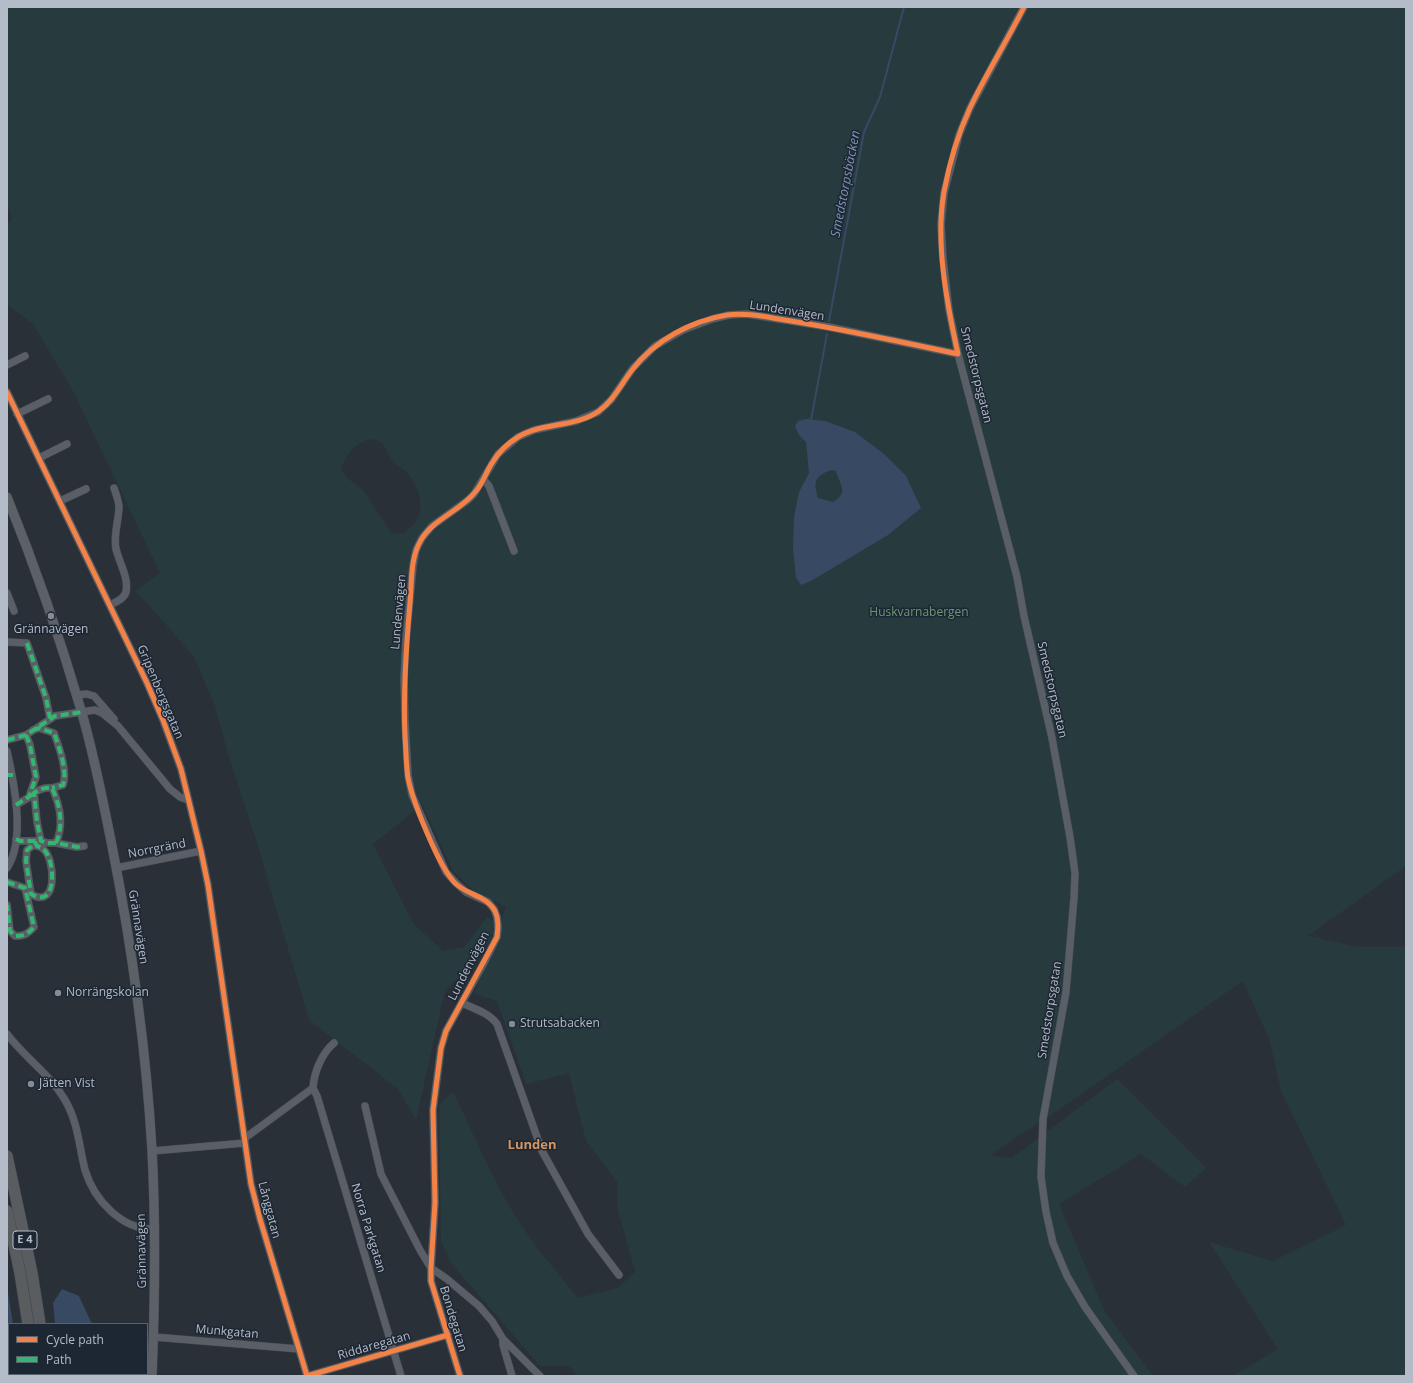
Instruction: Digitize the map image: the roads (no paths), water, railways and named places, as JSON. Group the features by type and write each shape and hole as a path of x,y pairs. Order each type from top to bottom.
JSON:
{"highway":[{"name":"E 4","path":"7,1156 32,1273 40,1323"},
{"name":"E 4","path":"7,1211 20,1273 28,1323"}],"main road":[{"name":"Grännavägen","path":"7,497 46,600 82,712 105,810 116,868 137,998 146,1075 152,1151 155,1265 152,1376"}],"street":[{"name":"Smedstorpsgatan","path":"1024,7 970,108 959,135 944,193 941,224 943,259 949,310 958,354 1017,577 1024,616 1052,738 1075,873 1066,992 1043,1119 1041,1177 1046,1212 1053,1243 1067,1276 1086,1307 1134,1376"},
{"name":"Lundenvägen","path":"430,1268 435,1202 432,1110 436,1074 441,1048 446,1031 497,937 498,929 497,917 494,909 488,902 466,892 446,872 412,795 406,765 404,679 413,566 416,550 422,538 432,526 468,500 479,488 498,454 518,437 534,430 576,421 598,412 611,400 633,368 655,346 682,330 712,319 729,315 747,314 829,327 958,354"},
{"path":"7,365 25,356"},
{"name":"Gripenbergsgatan","path":"7,392 147,683 164,720 181,768 211,899 232,1046"},
{"path":"17,414 48,399"},
{"path":"38,458 67,444"},
{"path":"484,480 489,486 514,551"},
{"path":"60,501 86,488"},
{"path":"110,605 123,598 126,594 126,587 116,549 119,507 114,488"},
{"path":"7,593 14,611"},
{"path":"7,642 27,643 46,698 50,718"},
{"path":"76,695 87,694 94,696 170,789 180,797 188,800"},
{"path":"7,740 26,735 55,716 95,710 102,713 118,726"},
{"path":"16,805 39,789 63,785 65,780 64,765 54,733 39,728 33,730"},
{"path":"26,735 30,745 36,777 32,795 37,822 37,842 47,852 51,868 52,880 50,893 47,896 40,897 31,894 26,861 27,850 37,842"},
{"path":"7,751 16,805 16,839 12,861 7,868"},
{"path":"52,788 59,806 60,816 59,837 56,843"},
{"path":"16,839 20,841 56,843 77,847 84,846"},
{"name":"Norrgränd","path":"116,868 201,851"},
{"path":"7,882 25,888 34,928 22,936 15,936 10,931 7,905"},
{"name":"Lundenvägen","path":"462,1003 493,1018 497,1024 542,1151 588,1234 619,1275"},
{"path":"7,1034 15,1045 48,1076 61,1092 70,1108 76,1124 86,1171 98,1196 109,1209 121,1219 134,1226 154,1229"},
{"path":"152,1151 245,1140 313,1088 313,1078 328,1048 334,1043"},
{"name":"Långgatan","path":"232,1046 251,1184 307,1376"},
{"name":"Norra Parkgatan","path":"313,1088 317,1096 401,1376"},
{"name":"Bondegatan","path":"365,1106 381,1174 430,1268 432,1281 460,1376"},
{"path":"430,1268 447,1279 479,1306 504,1338 540,1376"},
{"name":"Riddaregatan","path":"307,1376 448,1334"},
{"name":"Munkgatan","path":"154,1337 299,1349"},
{"path":"504,1338 503,1345 512,1376"}],"water":[{"path":"807,419 825,421 855,432 884,454 906,476 921,508 888,535 811,581 801,585 796,578 793,549 794,517 799,492 809,473 806,442 799,435 795,426 798,421","holes":["831,470 836,471 842,488 841,495 833,502 818,498 816,488 817,480 826,472"]},
{"path":"7,1286 13,1323 8,1323 8,1375 21,1376 7,1376"},
{"path":"62,1289 79,1296 92,1323 55,1323 53,1303"}],"waterway":[{"name":"Smedstorpsbäcken","path":"829,321 864,132 880,97 904,7"},
{"name":"Smedstorpsbäcken","path":"811,420 827,334"}],"place":[{"name":"Grännavägen","path":"51,616"},
{"name":"Norrängskolan","path":"58,993"},
{"name":"Strutsabacken","path":"512,1024"},
{"name":"Jätten Vist","path":"31,1084"}],"district":[{"name":"Lunden","path":"532,1145"}],"park label":[{"name":"Huskvarnabergen","path":"919,613"}]}
